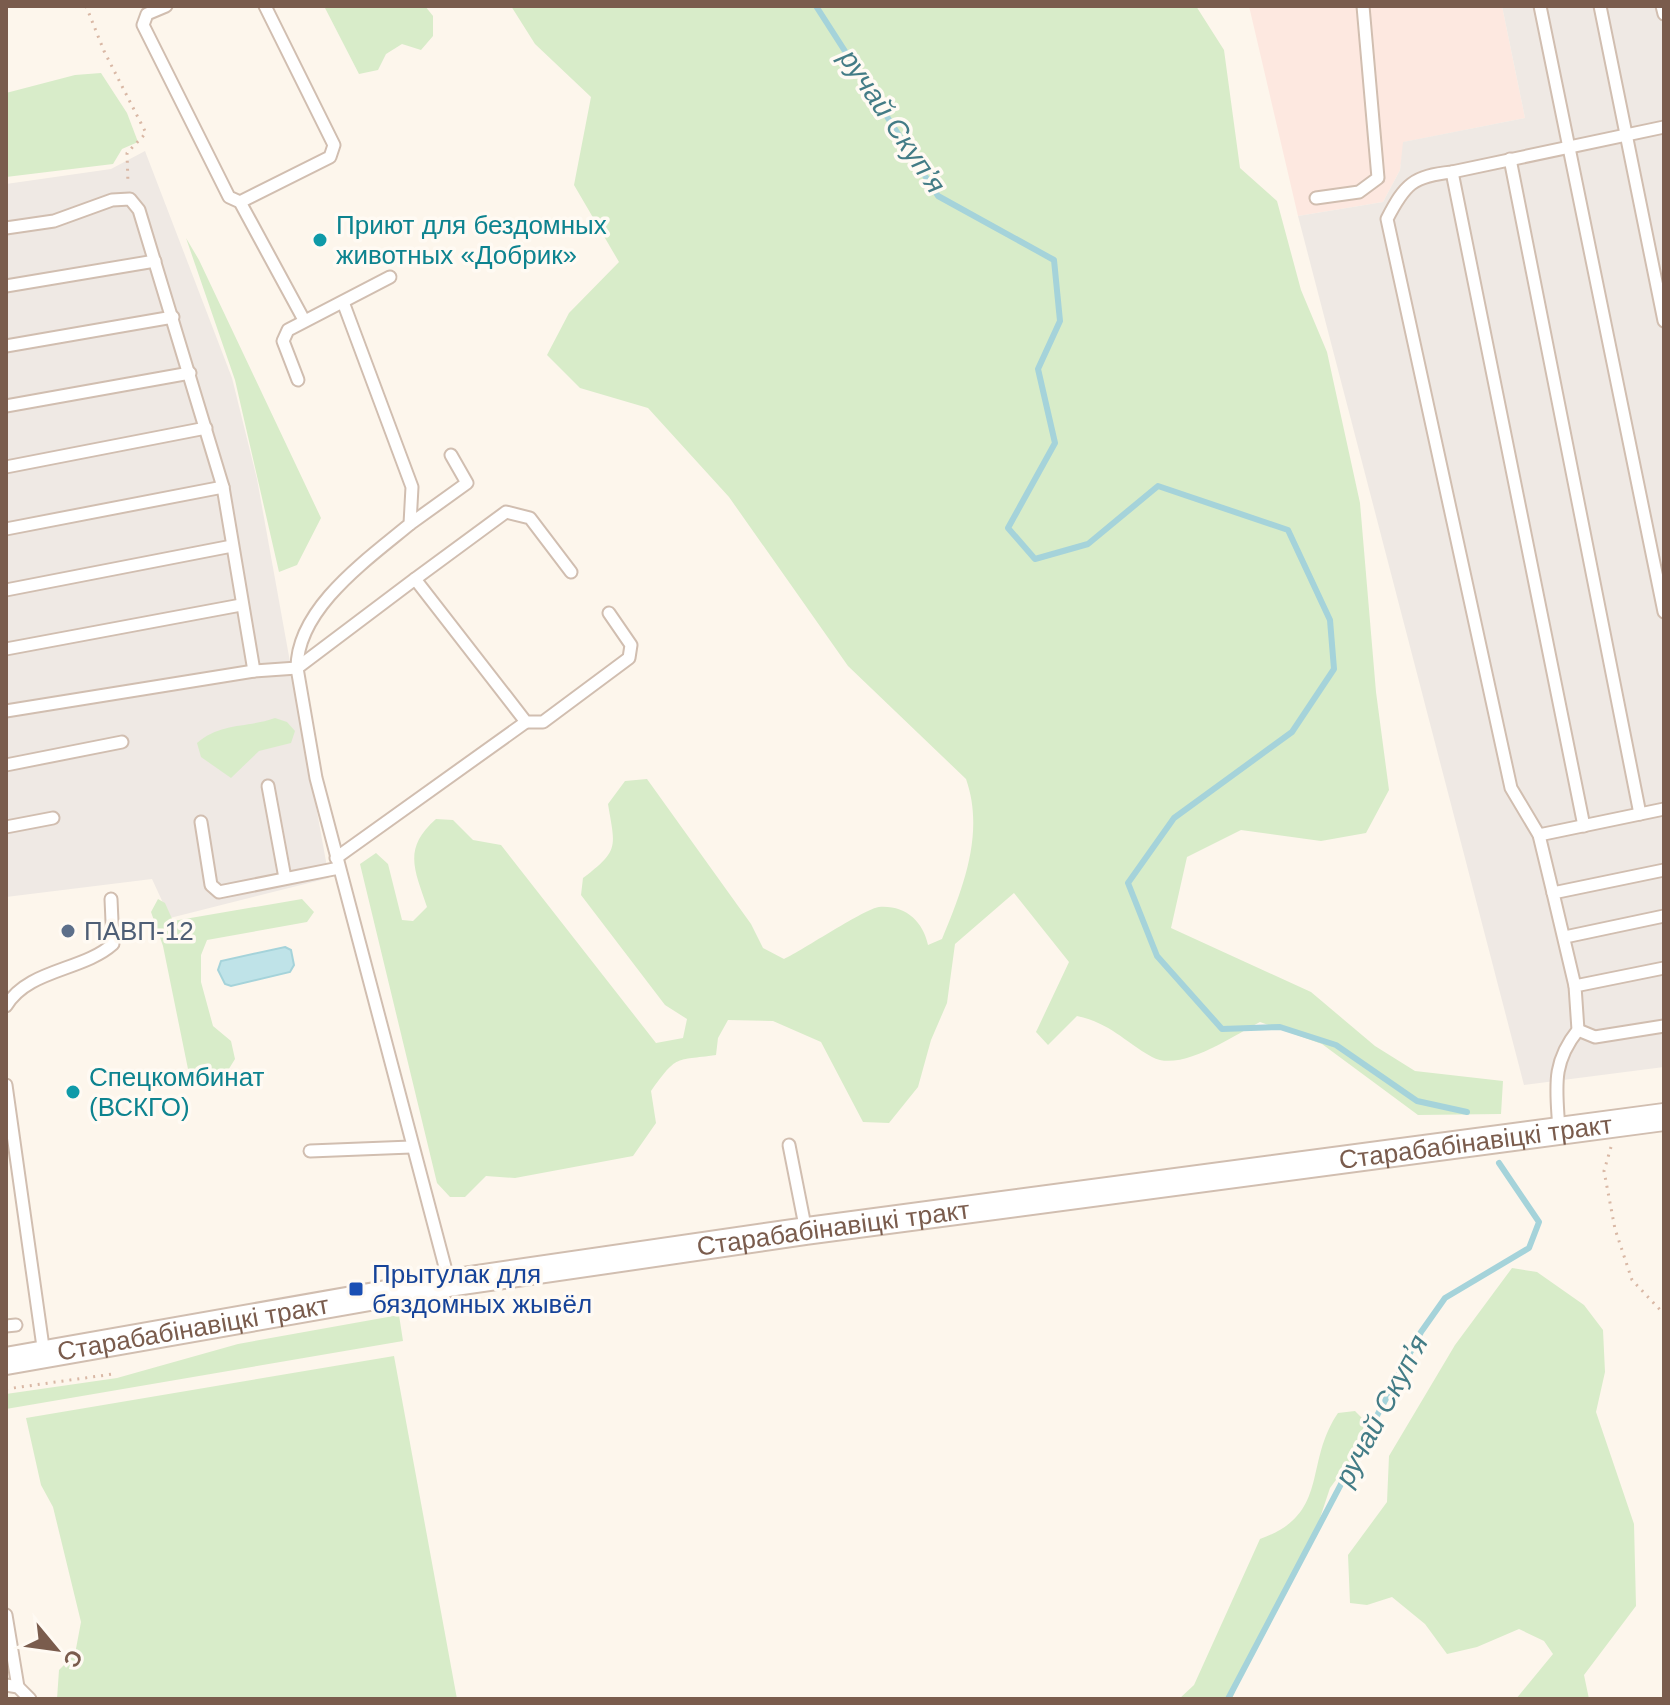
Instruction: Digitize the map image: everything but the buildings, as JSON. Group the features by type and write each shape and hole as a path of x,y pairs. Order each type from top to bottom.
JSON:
{"street":[{"name":"Старабабінавіцкі тракт","path":"6,1361 449,1283 806,1231 1664,1117"}],"lane":[{"path":"166,6 147,14 143,25 229,197 240,202 304,320"},
{"path":"240,202 330,157 334,145 265,6"},
{"path":"1316,198 1359,192 1378,178 1363,6"},
{"path":"1540,6 1664,612"},
{"path":"1600,6 1664,321"},
{"path":"1662,6 1664,14"},
{"path":"1559,1132 1557,1075 1562,1050 1578,1030 1575,986 1539,835 1511,788 1387,219 1399,196 1420,175 1452,172 1664,127"},
{"path":"1510,159 1640,814"},
{"path":"1452,172 1584,826"},
{"path":"6,228 54,221 112,200 130,199 139,210 223,487 254,671"},
{"path":"6,286 155,261"},
{"path":"298,380 283,341 288,330 390,277"},
{"path":"343,302 412,487 410,524"},
{"path":"6,346 173,317"},
{"path":"6,406 190,373"},
{"path":"6,467 206,428"},
{"path":"449,1283 316,778 297,668 297,651 316,613 366,560 467,483 451,455"},
{"path":"6,529 223,487"},
{"path":"6,711 254,671 297,668 506,512 530,518 571,572"},
{"path":"6,590 232,546"},
{"path":"415,579 526,722"},
{"path":"6,649 241,605"},
{"path":"201,822 211,885 219,892 337,863 526,722 543,722 629,658 631,645 609,613"},
{"path":"6,765 122,742"},
{"path":"268,786 285,878"},
{"path":"1539,835 1664,809"},
{"path":"6,827 53,818"},
{"path":"1553,893 1664,870"},
{"path":"6,1006 36,980 99,957 113,944 111,899"},
{"path":"1565,937 1664,916"},
{"path":"1575,986 1664,968"},
{"path":"1578,1030 1595,1037 1664,1026"},
{"path":"6,1085 44,1354"},
{"path":"789,1145 806,1231"},
{"path":"310,1151 411,1147"},
{"path":"6,1615 12,1686 30,1699"}],"path":[{"path":"86,6 104,51 146,133 127,153 130,199"},
{"path":"1618,1124 1604,1171 1615,1229 1632,1280 1664,1314"},
{"path":"6,1389 113,1374"}],"shaded area":[{"path":"1249,6 1502,6 1525,118 1404,142 1400,170 1383,202 1298,216"},
{"path":"1502,6 1664,6 1664,1067 1524,1085 1298,216 1383,202 1400,170 1403,142 1525,118"},
{"path":"145,151 232,378 257,479 329,878 170,918 152,879 6,897 6,184 111,169"}],"green space":[{"path":"324,6 425,6 433,16 433,36 421,50 402,44 386,54 378,70 359,74"},
{"path":"511,6 1196,6 1224,50 1240,168 1277,201 1301,290 1327,352 1360,503 1376,692 1389,790 1366,833 1321,841 1241,830 1187,857 1171,928 1311,992 1375,1046 1415,1071 1503,1081 1501,1114 1418,1115 1322,1044 1260,1022 1207,1050 1177,1060 1164,1061 1152,1057 1108,1028 1077,1016 1048,1045 1036,1032 1069,962 1014,893 955,944 947,1003 931,1040 918,1087 889,1123 863,1122 821,1042 773,1021 728,1020 718,1038 716,1055 678,1061 651,1091 656,1123 633,1156 515,1178 486,1176 465,1197 450,1197 437,1183 360,864 376,853 388,864 402,920 413,921 427,907 416,871 415,850 425,830 436,819 453,820 473,840 501,845 656,1043 683,1038 687,1019 665,1005 581,895 583,878 604,861 612,847 608,804 625,781 647,779 751,924 763,948 784,959 861,914 879,907 897,909 911,916 922,929 928,945 942,939 964,880 972,840 971,799 966,779 848,666 729,497 648,408 580,388 547,355 569,313 619,262 574,185 591,97 535,44"},
{"path":"101,73 127,113 138,142 122,149 113,164 6,177 6,93 75,75"},
{"path":"186,238 321,518 297,565 279,572 235,380"},
{"path":"275,718 287,722 295,731 291,743 259,751 231,778 201,757 197,743 206,736 225,728"},
{"path":"158,899 165,903 173,921 302,899 314,912 307,922 207,940 201,955 201,982 213,1026 231,1041 235,1059 227,1072 206,1078 188,1069 163,946 151,912"},
{"path":"1512,1268 1537,1272 1584,1305 1603,1330 1605,1372 1596,1412 1634,1524 1636,1606 1584,1675 1589,1699 1516,1699 1553,1654 1544,1641 1519,1629 1477,1647 1447,1654 1425,1624 1392,1597 1367,1605 1350,1603 1348,1555 1387,1502 1389,1456 1455,1345"},
{"path":"399,1315 403,1341 6,1409 6,1394 117,1378 238,1344"},
{"path":"394,1356 457,1699 57,1699 59,1670 75,1654 81,1622 53,1507 41,1485 26,1418"},
{"path":"1355,1411 1365,1421 1358,1450 1330,1488 1318,1524 1279,1605 1253,1646 1232,1699 1179,1699 1194,1685 1260,1539 1297,1516 1307,1502 1321,1451 1338,1413"}],"water":[{"path":"285,947 291,950 294,965 290,972 231,986 225,984 218,970 221,961"}],"waterway":[{"name":"ручай Скупʼя","path":"816,6 938,196 1054,260 1060,321 1038,369 1055,443 1008,528 1035,559 1088,544 1158,486 1288,530 1330,620 1334,669 1292,732 1174,818 1128,883 1157,956 1222,1029 1280,1027 1336,1045 1417,1101 1467,1112"},
{"name":"ручай Скупʼя","path":"1228,1699 1421,1332 1445,1298 1529,1248 1539,1222 1499,1163"}],"place":[{"name":"Приют для бездомных животных «Добрик»","path":"320,240"},
{"name":"ПАВП-12","path":"68,931"},
{"name":"Спецкомбинат (ВСКГО)","path":"73,1092"},
{"name":"Прытулак для бяздомных жывёл","path":"356,1289"}]}
